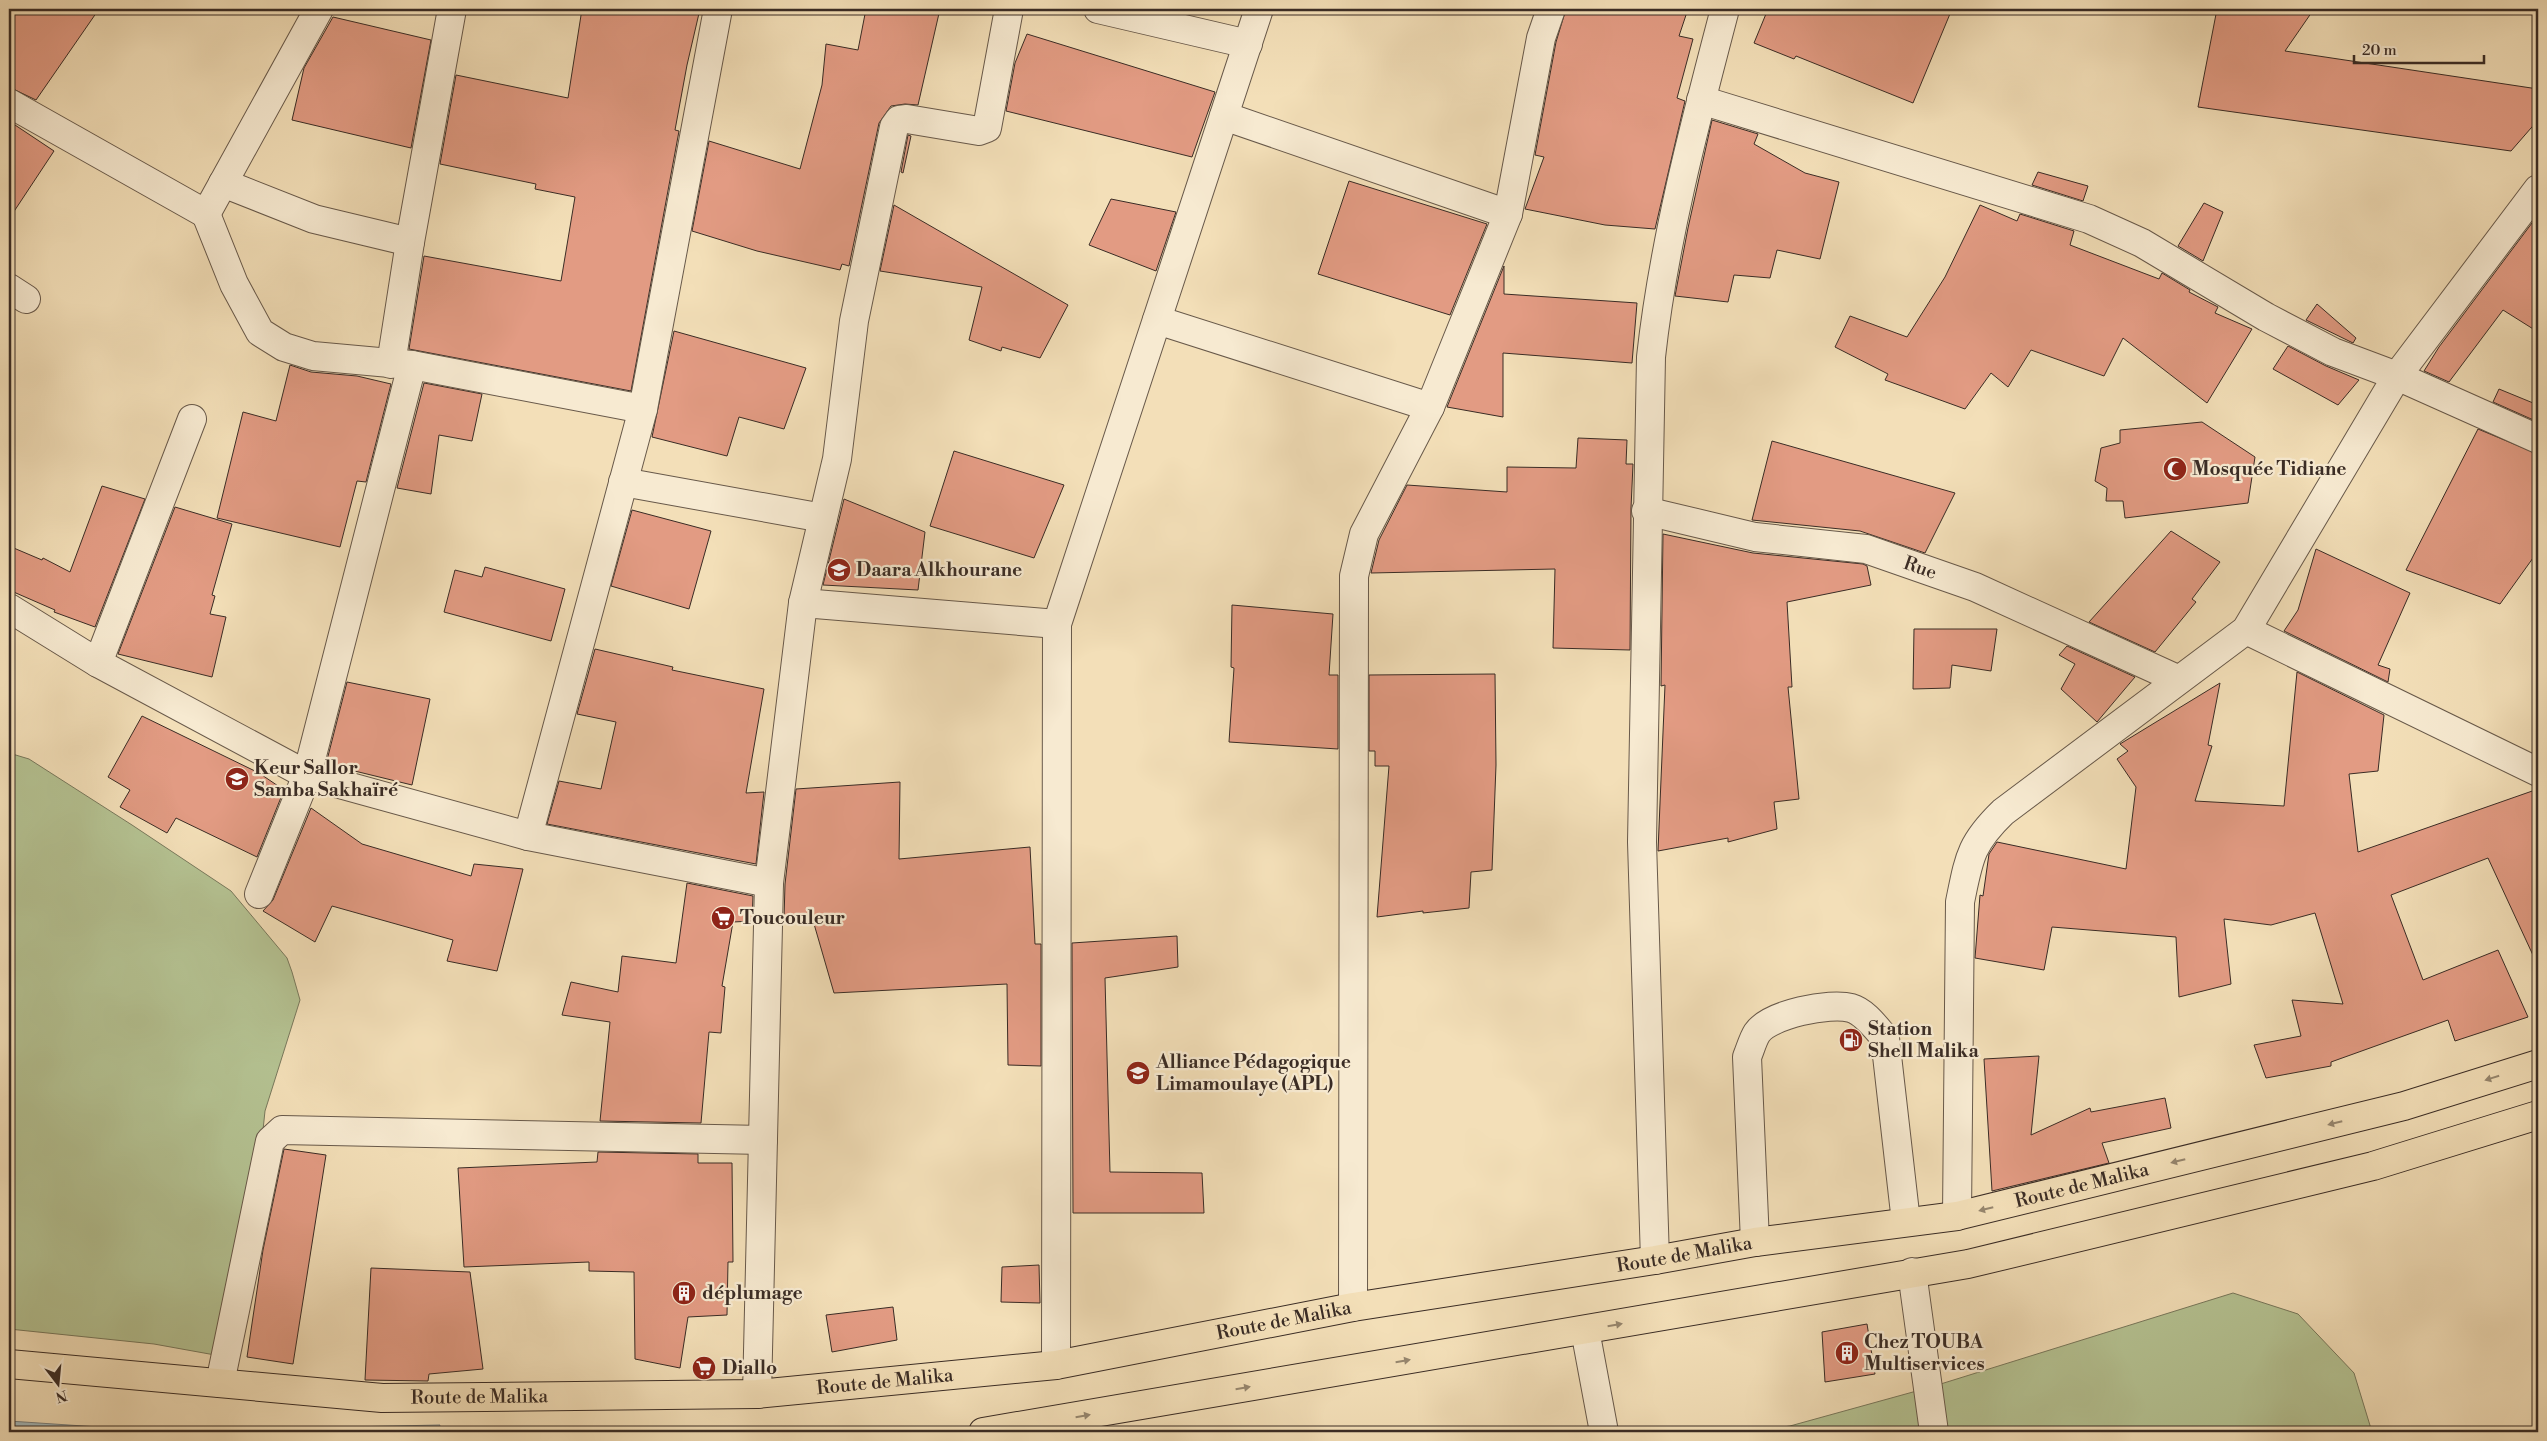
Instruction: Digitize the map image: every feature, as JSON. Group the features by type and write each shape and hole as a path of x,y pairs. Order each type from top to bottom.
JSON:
{"main road":[{"name":"Route de Malika","path":"9,1364 382,1398 757,1394 1056,1365 1353,1307 1655,1260 1754,1242 1958,1216 2404,1106 2538,1064"},
{"path":"983,1432 1585,1330 1912,1272 1968,1264 2373,1166 2538,1115"}],"street":[{"path":"206,214 320,9"},
{"path":"260,894 307,775 402,365 410,242 452,9"},
{"path":"528,836 642,409 718,9"},
{"path":"757,1394 769,883 803,603 837,459 854,321 894,127 899,120 907,119 979,132 987,128 1009,9"},
{"path":"1098,9 1248,44"},
{"path":"1056,1365 1057,624 1259,9"},
{"path":"1353,1307 1354,576 1364,534 1430,407 1508,214 1542,38 1551,9"},
{"path":"1655,1260 1642,842 1646,510 1651,358 1658,292 1701,100 1725,9"},
{"path":"1701,100 2089,219 2142,243 2266,317 2334,352 2397,376 2538,438"},
{"path":"9,102 206,214 234,284 260,332 284,347 313,356 402,365 642,409"},
{"path":"1224,116 1508,214"},
{"path":"223,183 314,219 410,242"},
{"path":"1958,1216 1960,902 1968,859 1983,832 2003,812 2177,679 2246,630 2397,376 2538,189"},
{"path":"1157,320 1430,407"},
{"path":"98,663 192,419"},
{"path":"623,482 823,518"},
{"name":"Rue","path":"1646,510 1755,537 1866,549 1975,587 2177,679"},
{"path":"803,603 1057,624"},
{"path":"9,608 98,663 307,775 528,836 769,883"},
{"path":"2246,630 2538,772"},
{"path":"1754,1242 1747,1057 1758,1032 1777,1019 1817,1007 1851,1008 1868,1019 1885,1038 1906,1222"},
{"path":"220,1383 270,1141 282,1130 763,1140"},
{"path":"1912,1272 1934,1432"},
{"path":"1585,1330 1604,1432"}],"green space":[{"path":"9,753 29,759 231,891 287,958 292,972 300,1000 265,1111 255,1206 215,1355 154,1344 9,1329"},
{"path":"2233,1293 2298,1314 2354,1373 2372,1432 1747,1432 1790,1426 1931,1387"}],"shaded area":[{"path":"9,1421 158,1431 440,1425 438,1432 9,1432"}],"building":[{"path":"9,9 99,9 36,100 9,87"},
{"path":"582,9 700,9 675,130 679,131 631,391 409,349 424,256 561,281 575,197 535,189 536,184 440,164 456,75 568,98"},
{"path":"866,9 940,9 918,105 891,106 879,123 849,266 842,264 840,270 757,251 692,231 709,141 800,169 822,85 826,44 858,50"},
{"path":"1566,9 1688,9 1679,36 1693,39 1677,98 1685,101 1655,229 1605,225 1525,209 1544,157 1535,155 1556,42"},
{"path":"1768,9 1952,9 1913,103 1796,56 1794,59 1754,43"},
{"path":"2217,9 2314,9 2285,51 2538,89 2538,120 2511,151 2198,107"},
{"path":"333,17 431,40 411,148 292,120 304,68"},
{"path":"1027,34 1215,92 1192,157 1006,111 1015,63"},
{"path":"1712,120 1758,134 1754,144 1805,173 1839,182 1820,259 1777,250 1770,278 1734,275 1728,302 1675,296"},
{"path":"9,121 54,151 9,219"},
{"path":"908,135 911,136 903,173 901,172"},
{"path":"2038,172 2088,186 2083,201 2032,185"},
{"path":"1349,181 1487,224 1450,315 1318,274"},
{"path":"1111,199 1176,212 1156,271 1089,245"},
{"path":"2204,203 2223,212 2203,261 2178,246"},
{"path":"894,205 1068,305 1040,358 1002,347 1001,351 969,340 982,287 880,271"},
{"path":"1980,205 2017,221 2020,214 2074,231 2070,245 2159,279 2162,273 2190,290 2189,292 2218,307 2215,313 2252,329 2207,403 2123,338 2104,376 2031,350 2008,387 1991,373 1965,409 1885,380 1888,374 1835,347 1850,316 1907,337 1945,277"},
{"path":"2538,215 2538,332 2503,310 2449,382 2424,371 2439,347"},
{"path":"1504,266 1504,294 1637,303 1632,363 1503,353 1503,417 1447,407"},
{"path":"2317,304 2356,338 2353,343 2306,320"},
{"path":"674,331 806,368 784,429 739,417 727,456 652,437"},
{"path":"2288,346 2326,366 2359,380 2338,405 2273,369"},
{"path":"290,365 311,372 357,376 391,384 366,482 357,481 340,547 217,518 243,412 276,421"},
{"path":"424,383 482,394 472,441 439,435 431,494 397,488"},
{"path":"2499,389 2538,405 2538,422 2493,402"},
{"name":"Mosquée Tidiane","path":"2202,422 2255,457 2248,503 2125,518 2123,501 2106,501 2107,488 2095,481 2101,448 2120,443 2120,430"},
{"path":"2478,429 2538,454 2538,551 2500,604 2406,570"},
{"path":"1578,438 1627,440 1626,464 1633,464 1630,650 1553,648 1555,569 1371,573 1379,540 1407,485 1507,492 1507,467 1576,468"},
{"path":"1772,441 1955,493 1925,553 1860,531 1752,520"},
{"path":"954,451 1064,485 1034,558 930,526"},
{"path":"102,486 145,499 95,627 54,612 55,610 9,590 9,546 42,560 43,558 70,572"},
{"path":"844,499 925,532 918,590 823,585"},
{"path":"175,507 232,524 212,595 215,596 210,614 226,617 212,677 118,654"},
{"path":"632,510 711,531 689,609 611,586"},
{"path":"2171,531 2220,562 2192,599 2196,602 2155,652 2089,622"},
{"path":"1663,534 1753,553 1863,564 1867,566 1871,585 1787,602 1792,687 1788,687 1799,799 1774,802 1777,829 1728,842 1728,838 1658,851 1665,685 1661,686"},
{"path":"2316,549 2410,593 2378,665 2390,669 2388,682 2284,631 2298,610"},
{"path":"485,567 565,589 551,641 444,612 455,570 482,577"},
{"path":"1232,605 1333,614 1329,675 1338,675 1338,749 1229,742 1234,668 1231,667"},
{"path":"1914,629 1997,629 1991,671 1952,665 1950,688 1913,689"},
{"path":"2067,646 2135,677 2097,722 2061,689 2075,664 2059,655"},
{"path":"595,649 673,667 672,670 764,689 746,793 764,792 756,864 547,824 559,781 601,789 616,722 577,714"},
{"path":"2297,672 2384,715 2378,771 2349,774 2358,852 2538,789 2538,966 2488,858 2391,895 2423,980 2498,950 2528,1017 2455,1041 2448,1020 2331,1062 2331,1066 2266,1078 2254,1045 2301,1036 2292,1000 2343,1004 2315,913 2271,925 2224,919 2231,984 2179,997 2176,937 2052,927 2044,970 1975,958 1980,895 1983,896 1989,854 1997,842 2126,869 2136,787 2117,759 2128,751 2120,744 2220,683 2208,745 2212,746 2195,801 2284,806"},
{"path":"1495,674 1496,765 1492,870 1471,872 1469,908 1377,917 1389,766 1375,766 1375,751 1369,751 1369,675"},
{"path":"347,682 430,699 412,785 326,764"},
{"path":"142,716 259,773 284,790 257,857 176,818 167,833 120,807 130,790 108,777"},
{"path":"900,782 899,859 1030,847 1035,944 1041,944 1041,1066 1008,1065 1007,984 834,993 812,917 784,919 785,884 796,789"},
{"path":"311,808 362,844 471,876 474,864 523,869 497,971 447,961 453,940 332,906 315,942 263,911 273,900"},
{"path":"687,883 753,896 752,921 733,922 722,986 725,987 721,1033 709,1032 701,1123 600,1121 610,1022 562,1015 571,982 618,992 622,956 676,963"},
{"path":"1177,936 1178,967 1105,978 1110,1172 1202,1173 1204,1213 1073,1213 1072,943"},
{"path":"2039,1056 2031,1135 2090,1108 2091,1112 2165,1098 2171,1128 2102,1143 2109,1163 1992,1191 1984,1059"},
{"path":"284,1149 326,1155 293,1364 247,1357 263,1250"},
{"path":"598,1152 698,1154 698,1163 732,1163 733,1262 728,1262 727,1315 688,1317 680,1368 635,1359 634,1272 589,1271 589,1262 464,1267 458,1168 597,1162"},
{"path":"1039,1265 1040,1303 1001,1302 1002,1267"},
{"path":"371,1268 470,1272 483,1369 429,1374 428,1381 365,1380"},
{"path":"893,1307 897,1340 832,1352 826,1315"},
{"name":"Chez TOUBA Multiservices","path":"1867,1324 1875,1374 1825,1382 1822,1332"}],"place":[{"name":"Mosquée Tidiane","path":"2175,469"},
{"name":"Daara Alkhourane","path":"839,570"},
{"name":"Keur Sallor Samba Sakhaïré","path":"237,779"},
{"name":"Toucouleur","path":"723,918"},
{"name":"Station Shell Malika","path":"1851,1040"},
{"name":"Alliance Pédagogique Limamoulaye (APL)","path":"1138,1073"},
{"name":"déplumage","path":"684,1293"},
{"name":"Chez TOUBA Multiservices","path":"1847,1353"},
{"name":"Diallo","path":"704,1368"}]}
